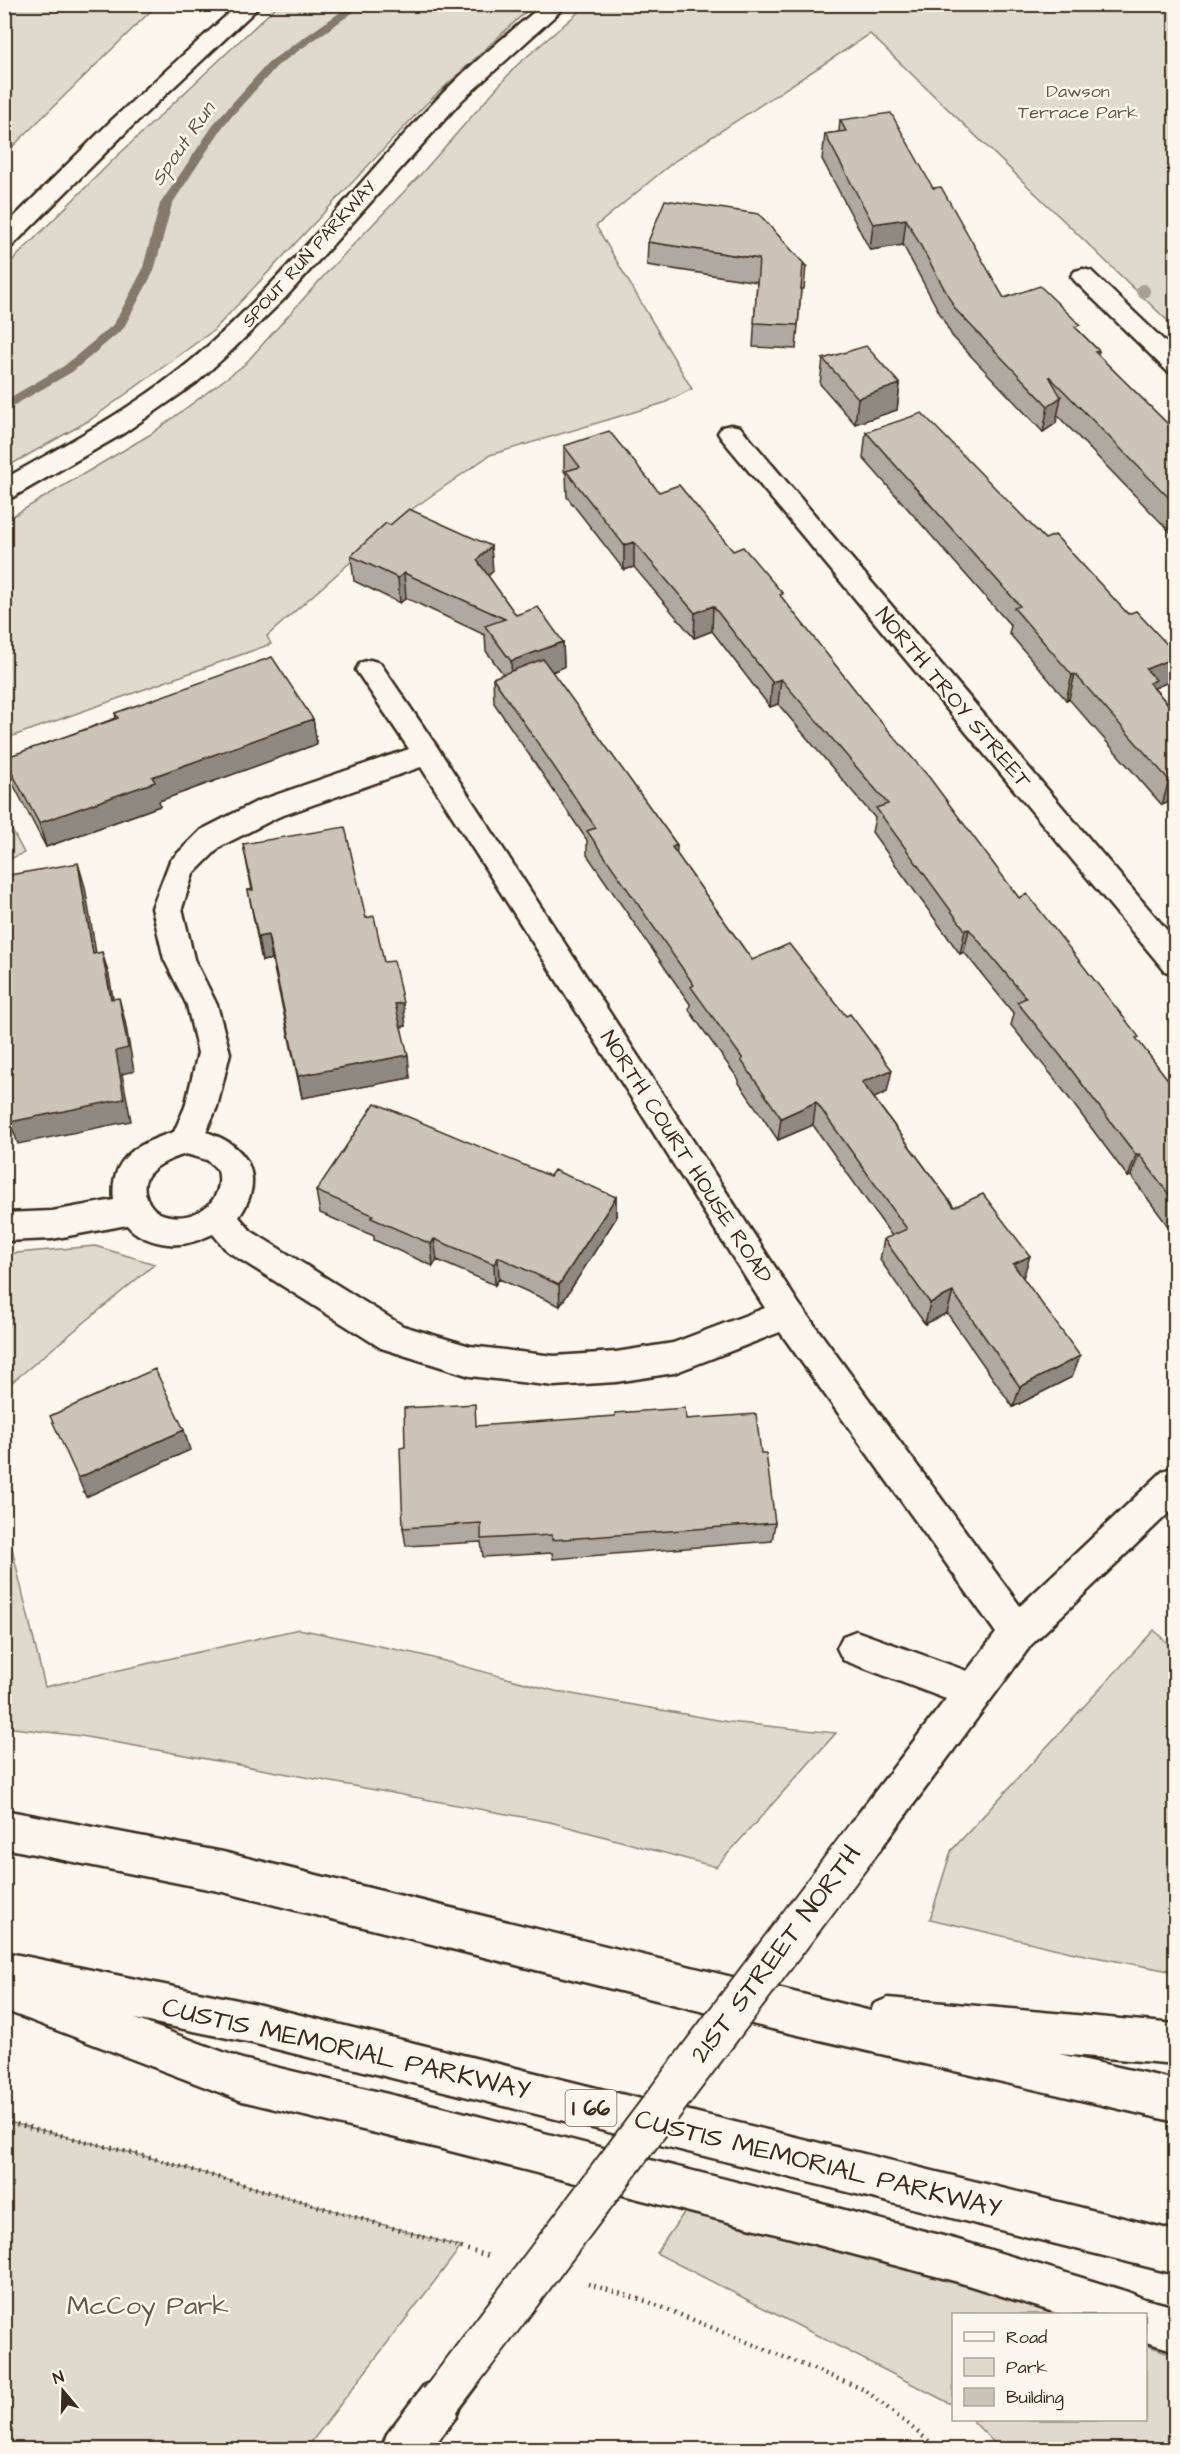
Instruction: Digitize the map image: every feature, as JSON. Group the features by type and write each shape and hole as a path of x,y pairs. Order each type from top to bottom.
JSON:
{"main road":[{"path":"4,241 129,117 252,4"},
{"name":"SPOUT RUN PARKWAY","path":"4,491 115,427 187,377 218,350 277,293 453,96 514,40 558,4"},
{"path":"1083,276 1176,366"},
{"name":"NORTH TROY STREET","path":"730,433 1176,963"},
{"name":"NORTH COURT HOUSE ROAD","path":"370,670 427,754 787,1314 1018,1633"},
{"path":"186,1141 201,1107 214,1053 202,1005 179,959 167,908 180,869 211,838 268,809 427,754"},
{"path":"186,1141 207,1144 223,1153 234,1168 237,1185 231,1202 218,1217 199,1227 177,1232 156,1228 140,1218 129,1204 127,1187 133,1169 146,1155 165,1145 186,1141"},
{"path":"4,1227 52,1225 134,1210"},
{"path":"218,1217 239,1241 393,1338 470,1361 554,1371 616,1368 674,1358 787,1314"},
{"name":"21ST STREET NORTH","path":"402,2450 1018,1633 1176,1482"},
{"path":"856,1648 974,1692"},
{"path":"4,1829 223,1872 772,2009 1176,2101"},
{"name":"CUSTIS MEMORIAL PARKWAY","path":"4,1972 252,2023 1176,2253"},
{"path":"4,1990 242,2080 446,2128 958,2261 1125,2313"},
{"path":"772,2009 1176,2044"},
{"path":"1147,2320 1176,2329"}],"path":[{"path":"1170,248 1176,246"}],"green space":[{"path":"5,4 157,4 157,5 5,154"},
{"path":"278,5 533,5 425,105 214,330 90,420 5,468 5,268 114,159"},
{"name":"Dawson Terrace Park","path":"587,5 1175,5 1175,328 870,34 676,160 596,226 692,389 664,403 490,455 405,514 267,636 271,644 5,739 4,521 151,434 244,365 330,269 421,174 516,66"},
{"path":"5,817 24,853 4,861"},
{"path":"95,1246 155,1264 5,1388 5,1254"},
{"path":"4,1515 45,1687 299,1629 422,1655 555,1691 729,1722 836,1733 716,1867 550,1822 81,1736 5,1727"},
{"path":"1154,1630 1175,1651 1175,1972 1079,1954 930,1919 951,1851"},
{"name":"McCoy Park","path":"5,2121 148,2157 461,2247 306,2449 5,2449"},
{"path":"697,2194 1052,2313 952,2313 952,2404 656,2253"},
{"path":"1147,2345 1175,2355 1175,2449 1000,2449 973,2421 1147,2421"}],"building":[{"path":"891,113 933,188 941,187 1004,298 1040,286 1080,325 1075,327 1099,351 1095,352 1176,432 1176,505 1049,376 1061,397 1048,406 956,310 906,219 873,224 825,134 846,131 840,120"},
{"path":"665,200 759,214 806,266 803,265 798,325 754,323 759,259 648,242"},
{"path":"866,346 900,384 858,398 823,359"},
{"path":"922,413 1045,539 1055,535 1128,614 1136,611 1176,654 1176,657 1146,669 1156,680 1149,683 1176,713 1176,778 1169,780 1075,674 1072,675 1014,608 1020,606 866,432"},
{"path":"609,431 659,492 679,485 733,551 743,547 783,594 780,595 875,715 929,777 1019,898 1027,894 1139,1037 1136,1038 1176,1090 1176,1204 1139,1154 1136,1155 1017,1002 1026,998 969,929 965,930 876,808 888,804 781,679 772,682 713,606 695,613 634,542 624,545 566,471 580,467 564,446"},
{"path":"409,509 491,546 477,560 516,615 538,607 563,642 511,661 485,626 505,619 404,573 398,578 351,556 386,523 390,525"},
{"path":"272,657 313,719 152,777 155,782 39,823 4,758 118,718 115,713"},
{"path":"543,659 677,845 672,847 752,960 789,944 846,1016 850,1014 892,1070 862,1082 954,1207 983,1194 1030,1256 1013,1264 1080,1356 1020,1387 953,1292 930,1303 884,1239 907,1229 816,1102 781,1118 741,1060 743,1059 691,987 694,985 587,831 596,828 493,678"},
{"path":"345,827 366,918 374,916 384,962 394,961 403,1003 395,1004 408,1055 298,1076 268,935 258,937 248,890 253,890 243,844"},
{"path":"78,863 93,954 102,952 111,999 119,998 128,1048 116,1051 124,1099 10,1122 4,1085 4,1073 7,1073 4,1057 4,876"},
{"path":"375,1103 550,1176 554,1170 616,1197 559,1285 498,1257 494,1264 434,1239 431,1244 371,1218 373,1215 316,1191"},
{"path":"155,1369 184,1430 78,1478 50,1416"},
{"path":"475,1404 476,1426 615,1416 615,1413 685,1408 686,1419 756,1414 761,1453 766,1453 775,1523 552,1540 552,1535 481,1539 481,1523 403,1528 400,1448 405,1447 404,1408"}],"waterway":[{"name":"Spout Run","path":"4,407 68,369 119,326 148,271 166,204 220,123 273,64 360,4"}]}
